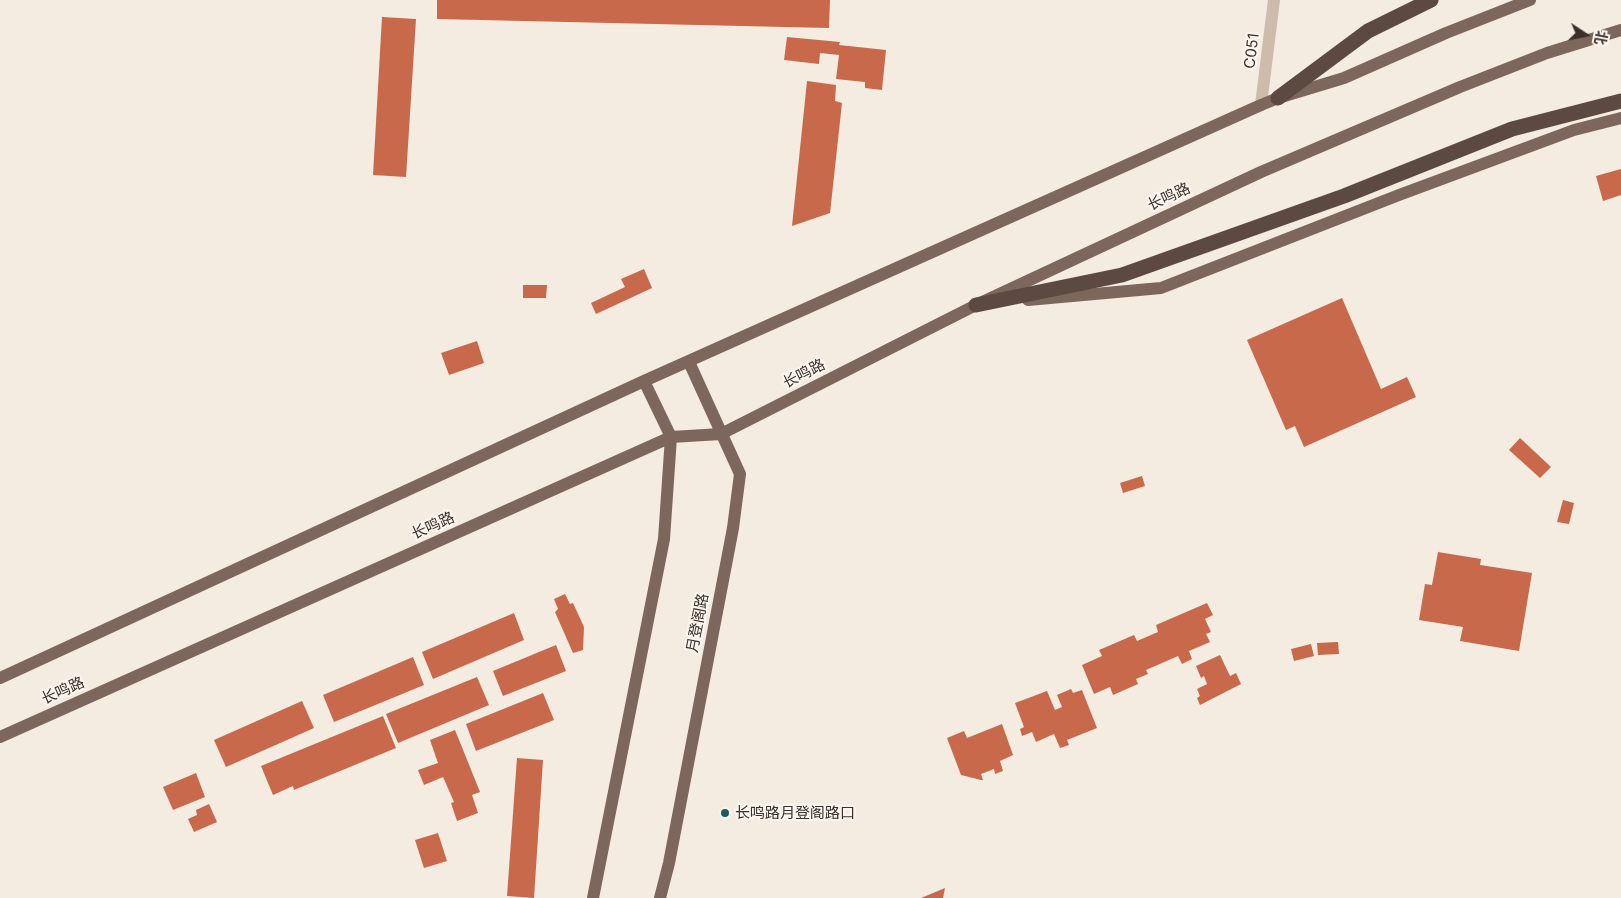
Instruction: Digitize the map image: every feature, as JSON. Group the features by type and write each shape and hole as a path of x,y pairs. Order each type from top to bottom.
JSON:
{"highway":[{"path":"1278,98 1368,31 1431,0"},
{"path":"976,305 1122,275 1344,196 1512,129 1621,101"}],"main road":[{"path":"0,678 644,382 1278,98 1344,78 1446,33 1530,0"},
{"name":"长鸣路","path":"0,737 671,437 720,434 976,305 1288,160 1468,84 1547,53 1621,30"},
{"path":"976,305 1161,288 1399,195 1574,130 1621,118"},
{"name":"月登阁路","path":"660,898 669,863 733,528 740,474 720,434 689,362"},
{"path":"593,898 664,539 671,437 644,382"}],"street":[{"name":"C051","path":"1261,106 1274,0"}],"building":[{"path":"437,0 830,0 829,28 437,19"},
{"path":"382,17 416,19 406,177 373,175"},
{"path":"787,37 840,42 839,45 886,50 882,90 865,88 865,82 836,79 839,55 820,53 819,64 784,60"},
{"path":"807,81 836,85 835,101 842,103 830,213 792,226"},
{"path":"1621,169 1621,195 1603,201 1596,176"},
{"path":"644,269 652,288 596,314 591,303 625,287 621,279"},
{"path":"523,285 547,285 546,298 523,298"},
{"path":"1342,298 1381,389 1407,377 1416,397 1304,447 1295,426 1286,430 1247,340"},
{"path":"477,341 484,363 449,375 441,353"},
{"path":"1520,438 1551,467 1540,478 1509,450"},
{"path":"1142,476 1145,486 1123,493 1120,483"},
{"path":"1563,500 1574,503 1569,524 1557,522"},
{"path":"1438,552 1481,559 1480,565 1532,573 1519,651 1460,641 1463,627 1419,620 1425,584 1432,585"},
{"path":"565,594 570,604 573,603 584,627 583,650 573,653 555,612 558,609 554,599"},
{"path":"1207,603 1213,615 1205,619 1211,632 1206,634 1210,642 1189,651 1192,659 1182,664 1178,656 1146,670 1148,674 1136,679 1138,684 1113,695 1110,687 1094,694 1082,665 1102,656 1099,650 1134,635 1137,641 1158,632 1156,625"},
{"path":"514,613 524,640 433,679 422,652"},
{"path":"1338,642 1339,654 1318,655 1317,643"},
{"path":"1311,644 1314,656 1294,661 1291,649"},
{"path":"556,645 566,671 503,696 493,671"},
{"path":"1220,655 1230,676 1236,673 1241,684 1200,705 1197,698 1200,696 1197,689 1207,684 1204,676 1201,678 1196,666"},
{"path":"413,657 424,685 334,722 323,695"},
{"path":"477,677 489,705 398,743 386,714"},
{"path":"1071,689 1073,693 1082,690 1097,728 1067,740 1069,745 1060,748 1054,734 1036,742 1032,732 1022,736 1020,729 1024,727 1015,703 1047,691 1055,710 1062,707 1057,695"},
{"path":"543,693 554,720 476,751 466,724"},
{"path":"302,701 314,728 226,767 214,740"},
{"path":"383,716 396,748 294,790 293,786 273,795 261,766"},
{"path":"1002,724 1013,755 1000,761 1003,771 995,774 994,769 981,774 983,780 961,775 947,738 964,731 967,738"},
{"path":"455,730 480,792 472,795 478,813 457,821 451,803 454,802 443,777 424,785 418,770 438,763 430,740"},
{"path":"517,758 543,760 534,898 507,896"},
{"path":"196,773 205,797 173,810 163,787"},
{"path":"209,804 217,822 194,832 188,819 197,815 196,810"},
{"path":"438,833 447,861 424,868 415,840"},
{"path":"945,888 943,898 921,898"}],"place":[{"name":"长鸣路月登阁路口","path":"725,813"}]}
